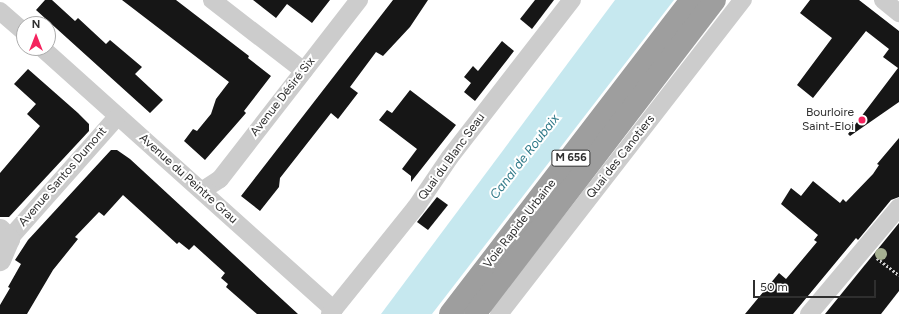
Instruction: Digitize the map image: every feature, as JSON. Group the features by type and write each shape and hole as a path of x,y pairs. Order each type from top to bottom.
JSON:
{"highway":[{"name":"Voie Rapide Urbaine","path":"450,314 691,0"},
{"name":"Voie Rapide Urbaine","path":"475,314 715,0"}],"street":[{"path":"212,0 304,71"},
{"name":"Avenue Désiré Six","path":"204,190 220,179 358,0"},
{"name":"Quai du Blanc Seau","path":"332,312 416,207 450,157 572,0"},
{"name":"Quai des Canotiers","path":"499,314 743,0"},
{"path":"882,0 899,13"},
{"path":"0,11 16,25"},
{"name":"Avenue du Peintre Grau","path":"51,56 193,185 204,190 208,198 332,312"},
{"name":"Avenue Santos Dumont","path":"5,235 118,116"},
{"path":"809,314 899,207"},
{"path":"0,260 5,235"}],"path":[{"path":"864,248 899,275"}],"water":[{"name":"Canal de Roubaix","path":"615,0 674,0 432,314 381,314"}],"building":[{"path":"45,0 52,0 75,21 78,18 106,44 110,40 142,67 135,74 163,100 150,113 56,28 56,16 43,16 36,10"},
{"path":"122,0 176,0 249,56 248,58 271,76 244,111 246,113 205,160 184,141 193,129 197,131 211,114 216,99 229,82"},
{"path":"253,0 330,0 312,23 287,4 276,18"},
{"path":"393,0 428,0 410,27 383,56 376,52 350,87 358,93 338,119 331,113 280,178 279,187 260,211 241,196"},
{"path":"535,0 554,0 532,29 520,19"},
{"path":"810,0 859,0 899,31 899,102 850,136 848,134 898,68 883,57 889,49 866,31 813,98 797,85 832,38 800,13"},
{"path":"502,41 514,51 475,101 464,92 471,83 464,77 473,66 478,71"},
{"path":"28,69 89,124 89,131 9,217 0,217 0,173 40,126 27,114 36,104 14,84"},
{"path":"410,90 456,125 411,182 411,176 402,169 417,149 379,120 387,110 392,113"},
{"path":"899,138 899,197 891,200 858,240 856,238 793,314 745,314 779,273 786,279 817,242 814,240 818,235 781,204 791,188 801,196 813,181 840,203 843,199 846,202 873,174 879,165 877,164"},
{"path":"111,150 117,150 130,159 298,314 257,314 226,287 228,284 221,278 225,273 194,245 189,250 179,242 177,244 123,195 104,216 99,212 75,237 78,239 53,270 27,314 0,314 0,305 21,264 15,260 28,240"},
{"path":"437,197 448,205 428,230 417,222"},
{"path":"899,223 899,291 881,314 825,314"}],"place":[{"name":"Bourloire Saint-Eloi","path":"862,120"}]}
